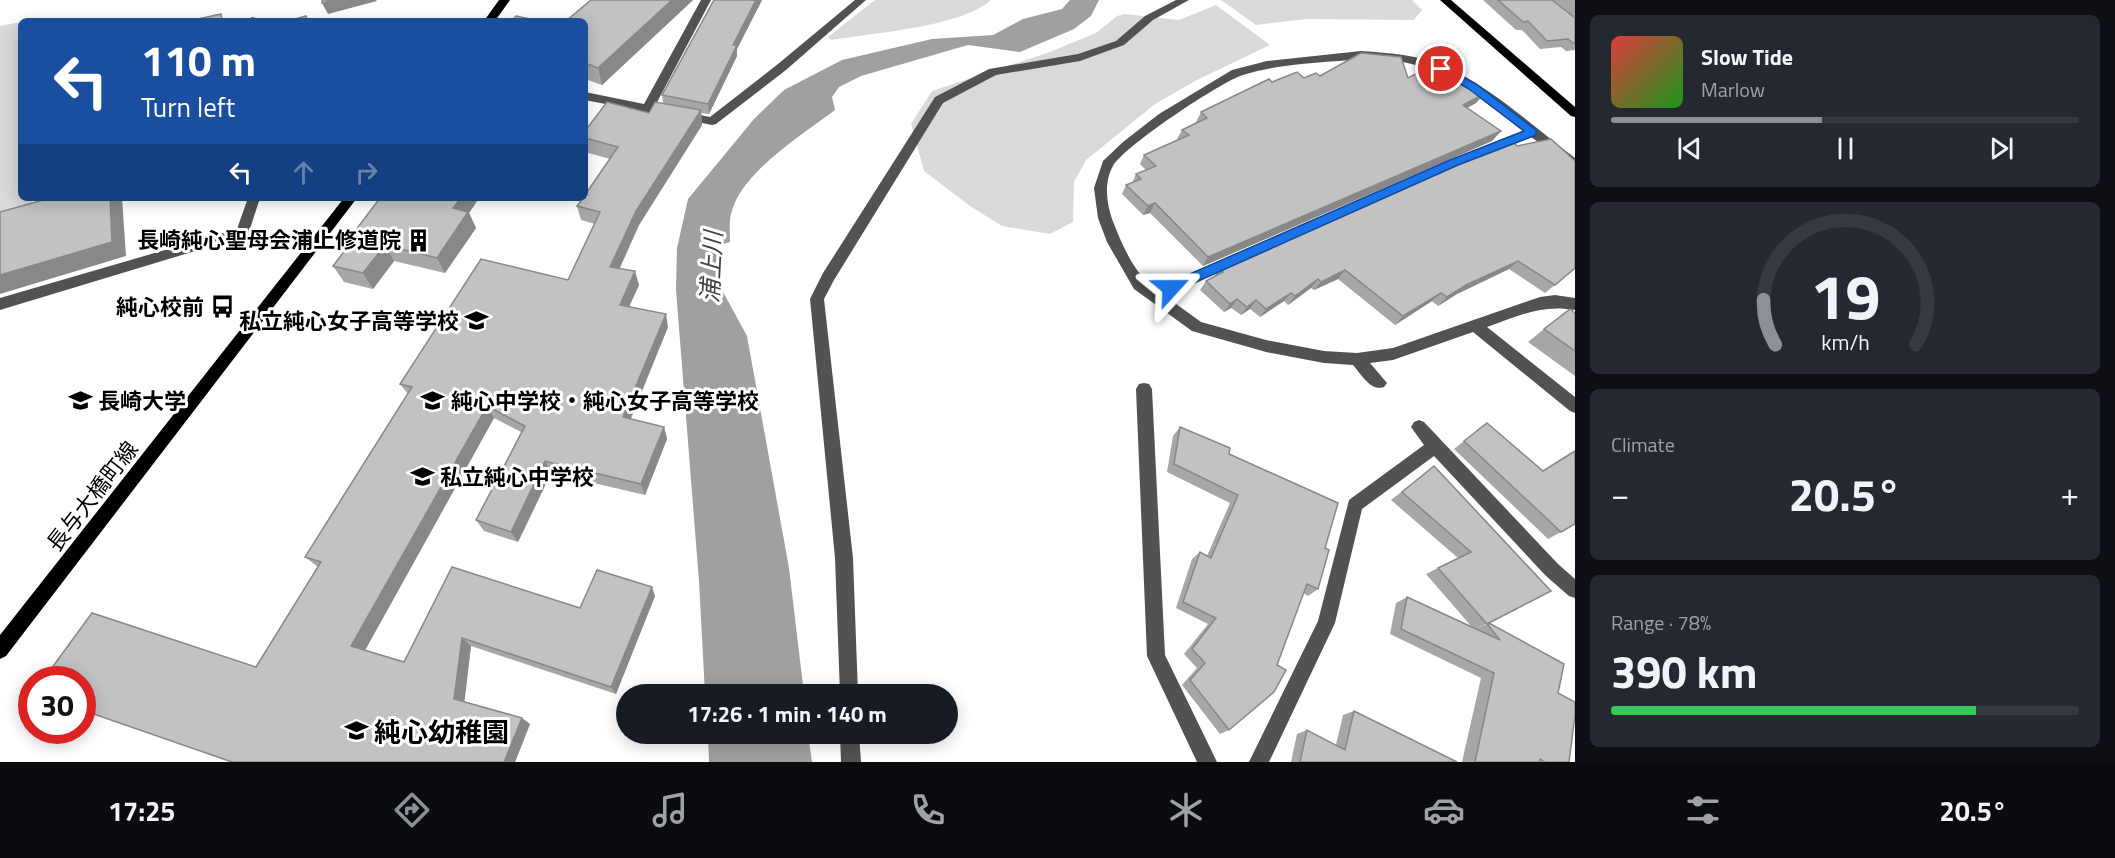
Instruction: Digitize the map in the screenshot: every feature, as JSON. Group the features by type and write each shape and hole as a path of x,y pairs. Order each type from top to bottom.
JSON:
{"main road":[{"path":"491,18 505,0"},
{"path":"1445,0 1575,113"},
{"name":"長与大橋町線","path":"0,650 349,201"}],"street":[{"path":"648,108 706,0"},
{"path":"588,97 712,121 782,67 861,0"},
{"path":"849,684 844,558 817,299 828,277 939,100 993,72 1080,57 1120,43 1149,18 1185,0"},
{"path":"1575,164 1455,76 1441,69 1403,58 1361,55 1267,65 1236,73 1163,117 1127,145 1107,164 1100,188 1105,218 1114,242 1139,285 1197,327 1266,346 1324,357 1357,359 1393,354 1540,303 1555,301 1575,304"},
{"path":"1152,296 1454,163 1532,132"},
{"path":"0,304 243,232 253,201"},
{"path":"1476,326 1575,406"},
{"path":"1357,359 1379,383"},
{"path":"1144,389 1156,656 1207,762"},
{"path":"1419,427 1552,570 1575,590"},
{"path":"1259,762 1326,623 1355,505 1435,446"},
{"path":"850,744 851,762"}],"shaded area":[{"path":"875,0 991,0 959,17 938,23 831,40 828,37"},
{"path":"1221,0 1412,0 1422,10 1414,20 1307,19 1256,25"},
{"path":"1216,5 1270,45 1197,80 1155,104 1086,160 1074,182 1073,222 1050,234 1002,226 970,206 924,171 911,124 932,91 1050,52 1096,33 1117,16 1125,14 1179,20"},
{"path":"18,23 18,201 32,201 31,216 0,224 0,26"}],"water":[{"name":"浦上川","path":"1070,0 1099,0 1091,16 1074,29 1020,52 968,45 861,76 839,87 832,97 835,110 774,156 746,184 737,199 730,217 730,242 716,246 722,290 747,336 789,568 803,684 704,684 699,581 676,290 677,248 688,199 754,119 784,90 842,60 932,39 993,35 1023,19 1062,9"},
{"path":"708,744 809,744 812,762 709,762"}],"building":[{"path":"591,0 672,0 598,68 588,64 588,18 570,18"},
{"path":"714,0 756,0 733,45 737,45 708,104 662,95"},
{"path":"1498,0 1552,0 1575,18 1575,43 1568,39 1547,41 1528,21 1523,22"},
{"path":"221,14 222,18 203,18"},
{"path":"1361,53 1401,57 1408,78 1436,63 1484,94 1463,105 1501,131 1208,257 1155,203 1148,206 1126,185 1141,179 1136,174 1156,166 1144,155 1189,135 1182,130 1207,118 1201,112 1269,79 1272,82 1297,72 1304,78 1316,73 1320,76"},
{"path":"607,102 649,113 655,102 701,110 636,211 610,267 635,271 620,305 666,314 623,417 664,427 641,484 545,461 511,532 476,520 525,426 487,406 351,646 404,662 452,567 580,608 597,570 652,587 611,687 462,638 454,699 522,718 504,762 232,762 96,715 96,666 53,666 92,613 256,667 321,562 305,557 412,387 400,384 481,259 568,280 600,212 577,206 581,201 588,201 588,191 618,147 588,139 588,127"},
{"path":"1551,139 1575,161 1575,268 1555,285 1518,261 1466,285 1447,297 1441,293 1403,316 1345,270 1321,282 1318,279 1295,296 1291,293 1266,309 1256,300 1247,307 1237,299 1230,304 1206,281 1223,272 1219,268 1512,141 1517,146"},
{"path":"39,201 110,201 112,242 0,275 0,212"},
{"path":"378,201 459,201 453,208 468,212 437,258 385,245 363,273 333,266 356,236 352,235"},
{"path":"1570,309 1575,313 1575,351 1544,329"},
{"path":"1487,423 1543,471 1575,451 1575,524 1561,532 1464,441"},
{"path":"1180,427 1230,448 1229,454 1338,503 1325,548 1329,550 1318,589 1307,584 1277,665 1286,670 1274,692 1229,730 1190,680 1205,663 1192,649 1216,618 1183,602 1200,552 1211,558 1238,495 1174,464"},
{"path":"1434,466 1551,591 1487,624 1438,568 1471,552 1402,492"},
{"path":"1407,597 1500,640 1488,625 1489,623 1564,664 1558,693 1575,702 1569,762 1545,762 1540,759 1540,762 1475,762 1494,673 1401,629"},
{"path":"1354,711 1457,762 1300,762 1307,730 1345,750"}],"place":[{"name":"長崎純心聖母会浦上修道院","path":"419,240"},
{"name":"純心校前","path":"222,307"},
{"name":"私立純心女子高等学校","path":"477,321"},
{"name":"長崎大学","path":"80,401"},
{"name":"純心中学校・純心女子高等学校","path":"433,401"},
{"name":"私立純心中学校","path":"422,477"},
{"name":"純心幼稚園","path":"356,731"}],"route":[{"path":"1171,288 1454,163 1532,132 1473,87 1441,69"}]}
